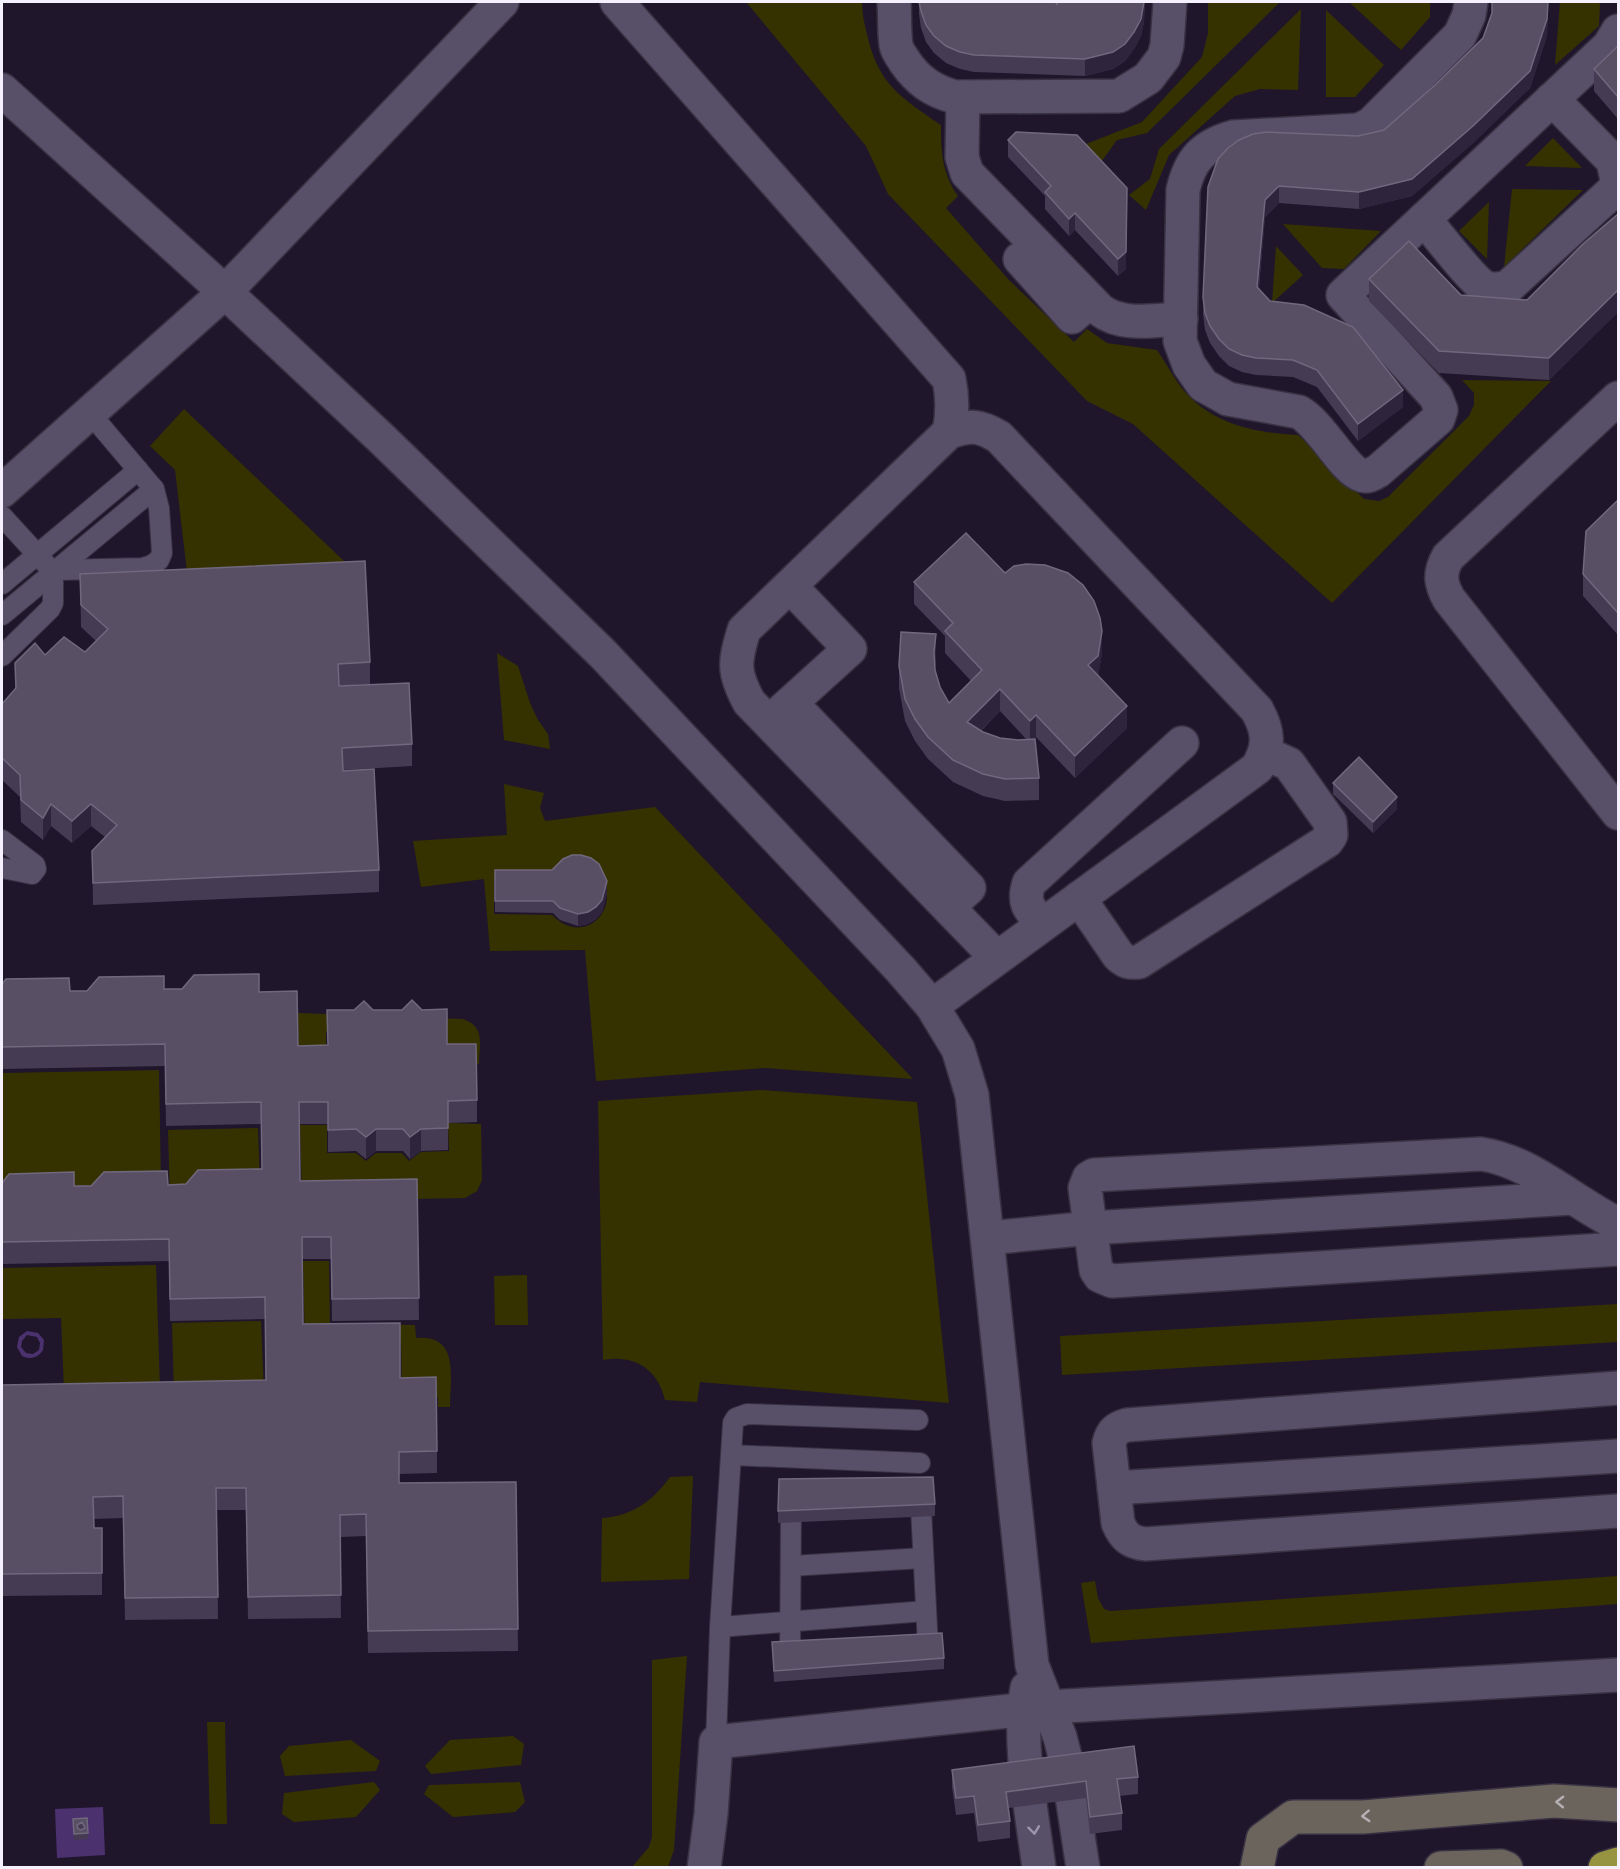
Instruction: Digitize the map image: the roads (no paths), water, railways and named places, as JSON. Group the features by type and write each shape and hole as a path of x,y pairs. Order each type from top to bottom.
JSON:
{"highway":[{"path":"1605,1868 1618,1864"}],"main road":[{"path":"1257,1868 1263,1839 1293,1817 1363,1817 1554,1801 1618,1805"},
{"path":"1441,1868 1506,1868"}],"street":[{"path":"2,491 225,292 502,2"},
{"path":"617,2 999,437 1257,710 1265,724 1267,741 1263,758 1257,768 932,1006"},
{"path":"894,2 896,47 914,75 924,84 940,93 955,97 1119,96 1148,78 1164,57 1170,2"},
{"path":"1471,2 1469,15 1460,35 1371,124 1359,130 1233,137 1218,141 1196,157 1188,170 1183,190 1180,341 1196,378 1203,385 1228,399 1299,412 1310,418 1350,467 1360,475 1370,476 1378,471 1438,419 1441,410 1436,397 1343,295 1609,46 1618,31"},
{"path":"2,90 225,292 383,440 603,654 901,970 932,1006 958,1049 972,1095 1032,1665 1036,1708 1029,1791 1039,1868"},
{"path":"963,97 962,158 967,173 988,195 973,208 1072,317 1090,301 1106,315 1116,319 1130,321 1181,319"},
{"path":"1424,219 1480,284 1493,290 1501,289 1508,286 1614,190 1617,180 1613,161 1552,99"},
{"path":"948,432 953,400 949,379"},
{"path":"1618,398 1448,557 1442,568 1441,579 1442,587 1449,599 1618,813"},
{"path":"998,958 948,907 780,713 749,702 738,681 736,656 744,630 948,432 966,426 984,428 999,437"},
{"path":"780,713 850,649 790,586"},
{"path":"1043,924 1026,902 1025,894 1029,883 1182,743"},
{"path":"1079,898 1118,955 1131,963 1138,962 1327,841 1331,835 1330,822 1289,764 1278,759 1263,758"},
{"path":"1618,1224 1508,1161 1481,1154 1106,1174 1094,1175 1086,1182 1096,1270 1100,1276 1112,1281 1618,1249"},
{"path":"988,1238 1091,1228 1573,1198"},
{"path":"1618,1388 1127,1425 1118,1427 1109,1443 1118,1523 1123,1535 1134,1543 1618,1510"},
{"path":"1114,1488 1618,1456"},
{"path":"704,1868 711,1814 716,1742 1036,1708 1618,1674"},
{"path":"1036,1708 1060,1737 1068,1764 1083,1868"}],"lane":[{"path":"53,572 143,568 159,560 162,553 159,508 154,489 89,412"},
{"path":"2,584 138,470"},
{"path":"2,615 154,489"},
{"path":"2,516 53,572 51,609 2,656"},
{"path":"2,840 35,865 36,869 32,874 2,868"},
{"path":"716,1742 720,1627 733,1423 740,1415 918,1420"},
{"path":"731,1455 920,1463"},
{"path":"916,1502 921,1508 923,1558 928,1647 923,1658 794,1665 790,1659 791,1511 800,1504 916,1502"},
{"path":"791,1566 923,1558"},
{"path":"720,1627 926,1611"}]}
